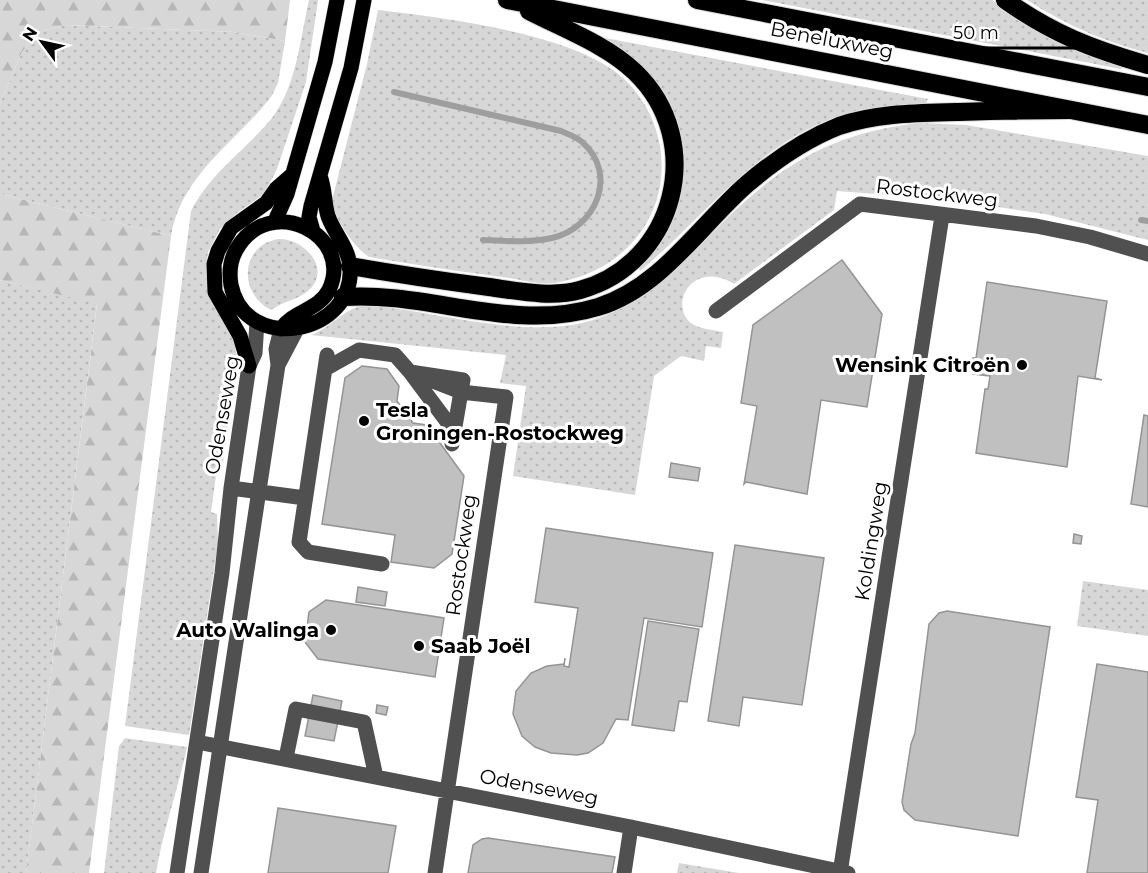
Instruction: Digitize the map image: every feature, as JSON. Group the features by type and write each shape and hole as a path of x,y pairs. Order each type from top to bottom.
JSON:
{"highway":[{"name":"Beneluxweg","path":"508,0 1148,125"},
{"path":"341,264 520,291 578,291 602,282 628,267 656,234 673,195 676,167 670,133 653,94 635,72 616,57 508,0"},
{"name":"Beneluxweg","path":"697,0 1148,87"},
{"path":"1005,0 1053,30 1089,48 1148,65"},
{"path":"343,297 367,296 513,315 548,317 575,313 602,306 650,279 747,184 786,153 840,126 901,114 1069,110"}],"main road":[{"path":"275,221 292,175 325,62 337,0"},
{"path":"313,231 294,222 275,221 263,224 242,241 231,265 232,291 242,309 257,322 281,329 297,329 322,321 338,306 343,297 341,264 313,231 309,217 351,68 364,0"},
{"path":"249,366 240,336 215,292 214,264 218,251 231,228 266,203 276,189 292,175"},
{"path":"281,329 294,315 313,308 321,301 341,264 345,249 328,217 320,176"}],"street":[{"name":"Rostockweg","path":"716,310 860,204 1036,226 1090,237 1148,254"},
{"name":"Koldingweg","path":"843,872 942,216"},
{"name":"Odenseweg","path":"257,322 255,353 249,366 197,742 632,827 843,872"},
{"path":"201,873 278,365 276,349 281,329"},
{"path":"278,365 297,329"},
{"path":"382,564 308,552 299,542 305,498 326,362 359,350 395,355 410,372 453,438 466,384 410,372"},
{"name":"Rostockweg","path":"435,873 506,397 466,384"},
{"path":"231,488 305,498"},
{"path":"286,758 296,709 363,723 376,777"},
{"path":"177,873 197,742"},
{"path":"624,873 632,827"}],"green space":[{"path":"0,0 290,0 285,41 234,32 65,25 38,32 22,52 0,103"},
{"path":"309,0 318,0 306,82 277,169 264,194 237,213 220,229 208,252 206,267 208,292 234,339 237,358 223,462 218,461 211,512 217,514 218,543 189,735 125,726 191,211 208,185 262,130 280,105 292,76"},
{"path":"762,0 992,0 1005,10 1123,66 1121,69"},
{"path":"1027,0 1148,0 1148,53 1085,31"},
{"path":"378,10 468,22 533,36 590,57 622,77 643,101 653,120 659,141 662,167 659,192 651,215 622,253 602,267 579,277 549,283 369,257 363,252 347,234 331,204 367,64"},
{"path":"65,25 234,32 285,41 278,83 271,97 198,177 177,214 171,236 0,194 0,103 22,52 38,32"},
{"path":"584,34 928,99 926,103 852,113 828,120 801,133 775,149 751,168 640,271 638,267 678,201 667,105"},
{"path":"920,123 966,125 1148,156 1148,240 1045,214 943,199 837,191 834,210 734,284 719,278 707,277 696,280 688,287 682,305 685,315 694,325 723,332 721,348 706,346 704,361 681,356 654,376 635,495 513,476 526,386 500,383 506,355 311,335 350,310 364,305 510,326 567,326 593,320 628,305 658,284 759,189 806,157 858,135"},
{"path":"0,194 171,236 89,873 26,873 97,304 0,280"},
{"path":"278,239 288,240 306,249 312,256 318,273 308,291 271,310 253,293 248,271 250,260 256,251 265,243"},
{"path":"0,280 97,303 26,873 0,873"},
{"path":"1083,581 1148,590 1148,636 1077,626"},
{"path":"125,738 187,747 156,873 104,873 119,746"},
{"path":"679,863 739,873 677,873"}],"building":[{"path":"842,260 882,314 867,407 821,400 807,494 746,482 744,484 757,406 741,403 753,325"},
{"path":"987,282 1107,301 1095,378 1102,380 1078,376 1067,467 976,453 985,389 988,389 990,376 973,374 974,367 972,366 973,358 976,358"},
{"path":"362,366 387,369 399,386 397,401 413,423 427,425 464,476 452,554 434,568 391,562 395,535 322,524 345,378"},
{"path":"1144,415 1148,416 1148,507 1131,504"},
{"path":"671,463 700,468 698,481 669,477"},
{"path":"546,528 713,553 702,627 644,618 628,720 616,719 603,743 588,753 577,755 551,753 535,747 522,736 513,714 516,691 531,673 547,666 564,664 565,658 564,666 569,667 578,608 535,602"},
{"path":"1074,534 1082,536 1081,544 1073,543"},
{"path":"735,545 824,558 802,705 743,697 739,726 708,721"},
{"path":"358,587 387,592 385,606 356,602"},
{"path":"326,600 444,618 435,677 318,659 305,642 309,612"},
{"path":"947,611 1050,627 1018,836 915,820 904,810 902,802 911,744 915,733 929,624 939,613"},
{"path":"648,621 699,629 687,702 679,701 674,731 632,725"},
{"path":"1097,664 1148,672 1148,873 1087,873 1098,800 1076,797"},
{"path":"313,695 342,701 334,741 305,736"},
{"path":"377,705 388,707 386,715 376,713"},
{"path":"278,808 396,826 388,873 268,873"},
{"path":"488,838 615,857 612,873 468,873 473,845"}],"waterway":[{"path":"394,92 561,131 580,140 593,155 599,169 600,184 591,212 580,223 567,232 544,240 483,240"},
{"path":"1141,220 1148,221"}],"place":[{"name":"Wensink Citroën","path":"1022,365"},
{"name":"Tesla Groningen-Rostockweg","path":"364,421"},
{"name":"Auto Walinga","path":"331,630"},
{"name":"Saab Joël","path":"419,646"}]}
